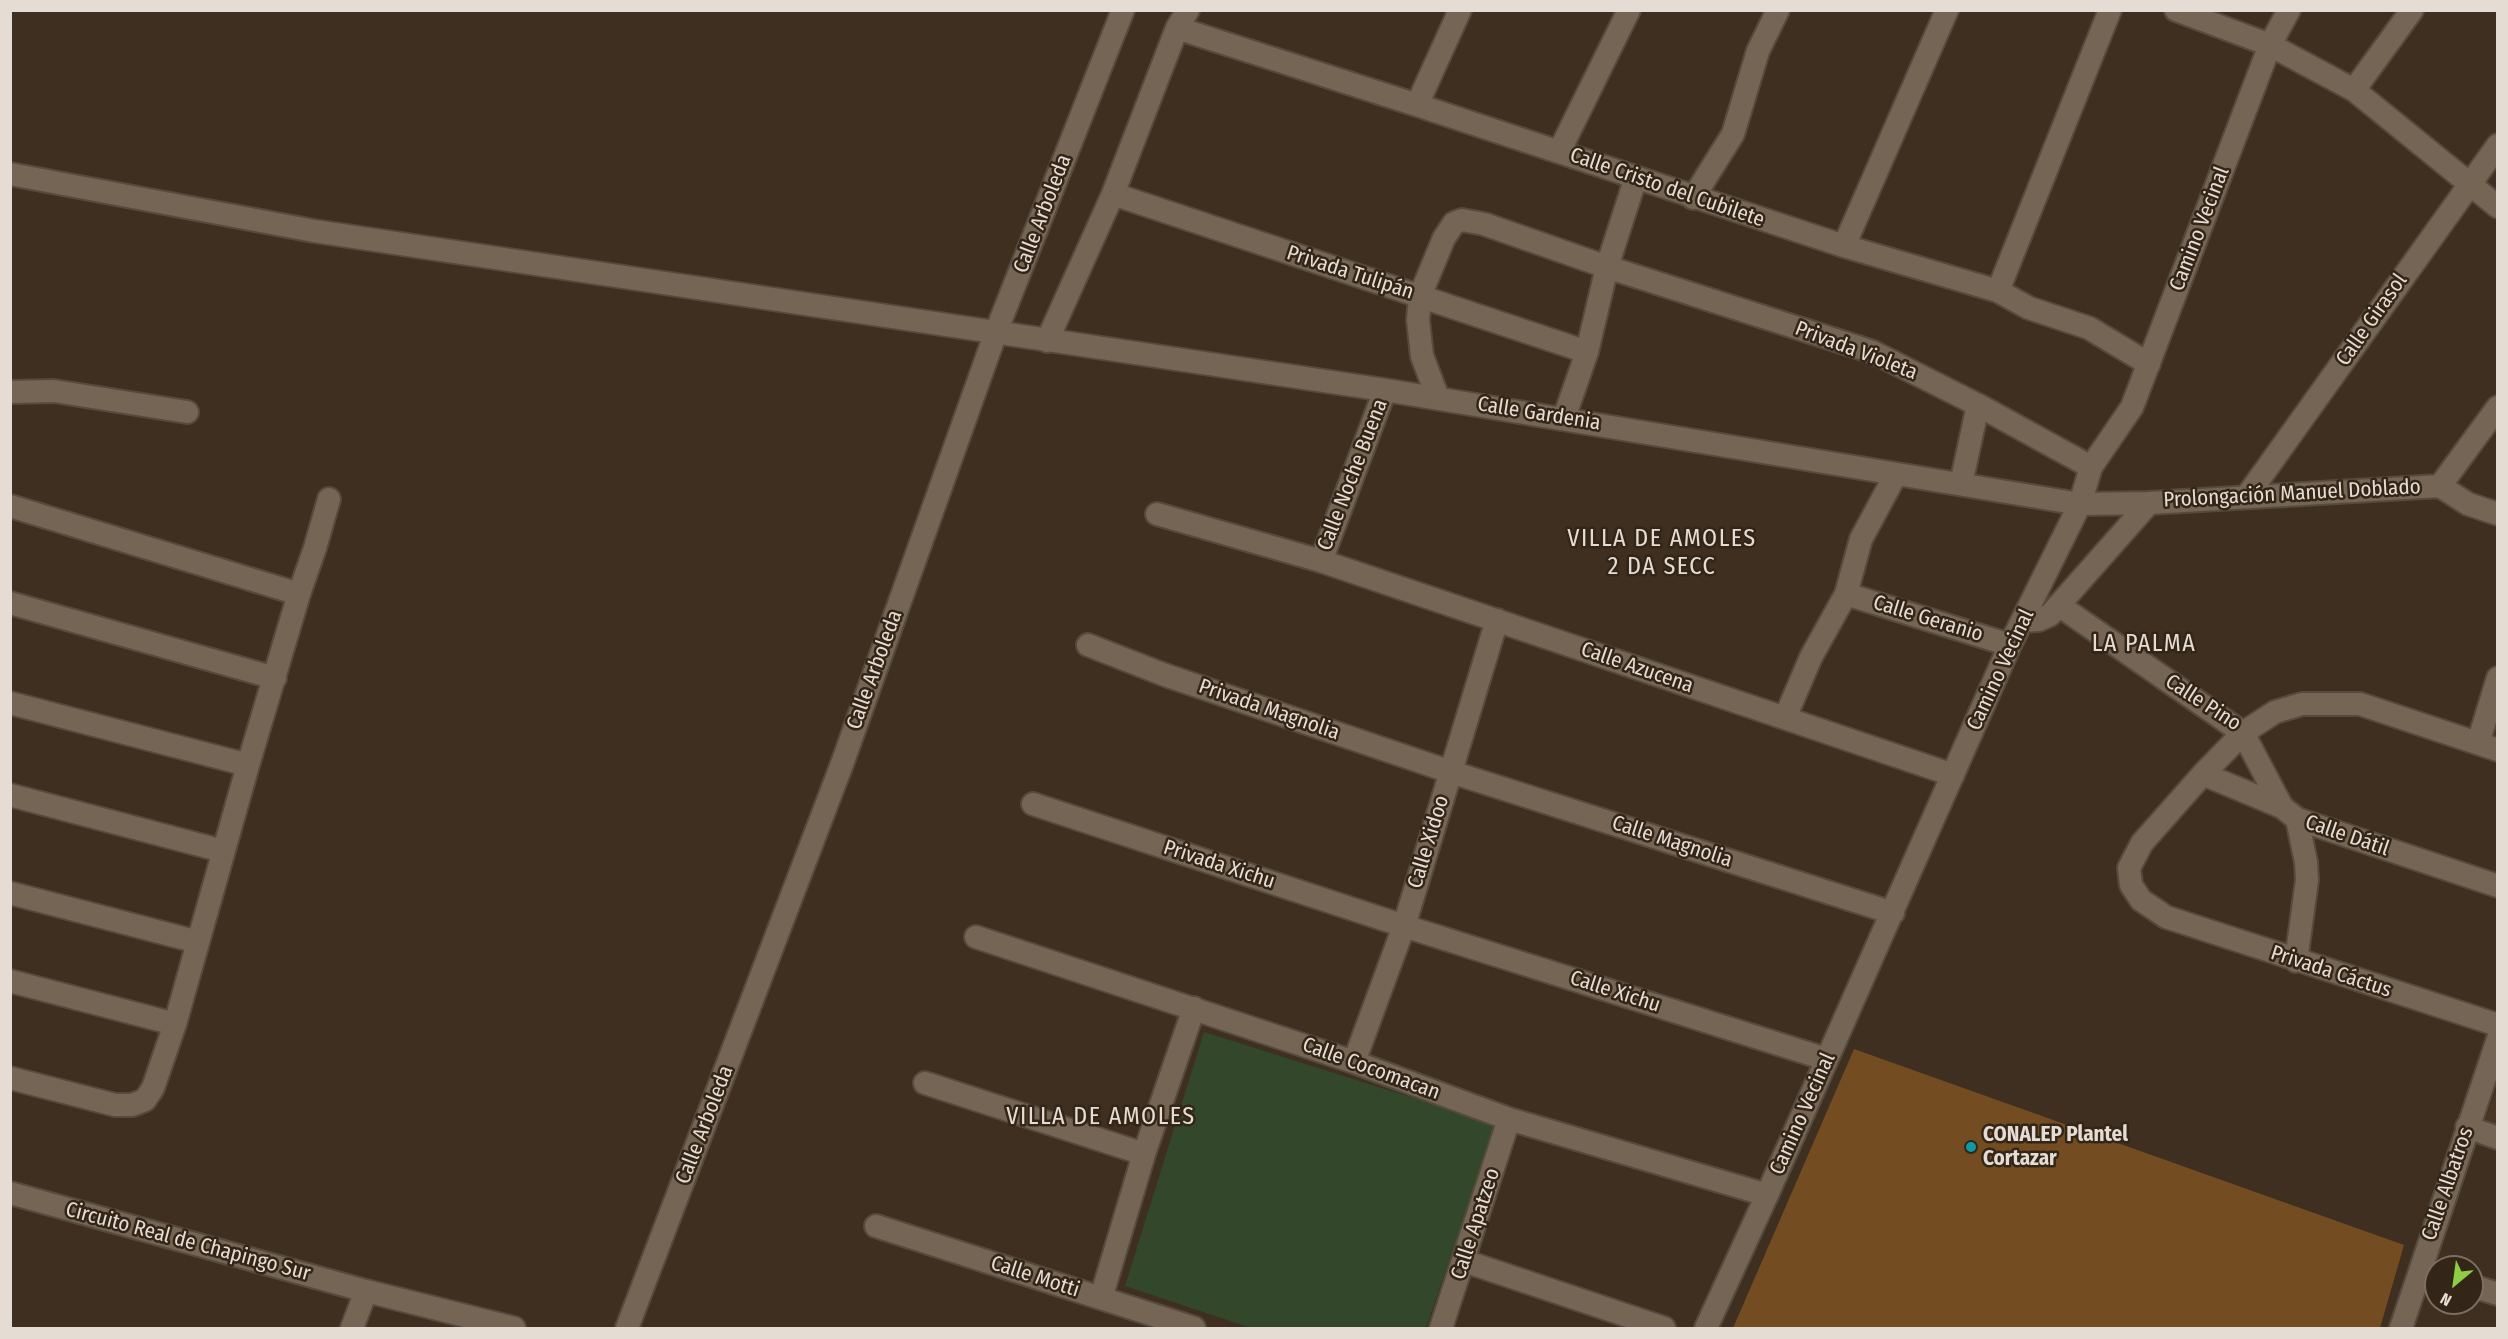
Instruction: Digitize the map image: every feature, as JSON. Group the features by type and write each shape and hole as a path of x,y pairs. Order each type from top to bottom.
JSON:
{"street":[{"name":"Calle Arboleda","path":"627,1329 842,764 996,332 1123,10"},
{"path":"1417,105 1460,10"},
{"path":"1559,152 1629,10"},
{"path":"1693,198 1733,134 1758,51 1778,10"},
{"path":"1844,246 1947,10"},
{"path":"1998,291 2110,10"},
{"path":"2176,10 2270,45 2354,90 2470,183 2486,200 2498,207"},
{"name":"Camino Vecinal","path":"1706,1329 1893,913 2010,645 2080,504 2091,467 2132,407 2270,45 2289,10"},
{"path":"2354,90 2412,10"},
{"path":"1047,341 1113,194 1182,19"},
{"name":"Calle Cristo del Cubilete","path":"1182,19 1417,105 1693,198 1844,246 1998,291 2029,308 2088,328 2149,364"},
{"name":"Calle Girasol","path":"2247,496 2498,145"},
{"name":"Calle Gardenia","path":"10,174 314,231 1438,398 2080,504"},
{"path":"1564,418 1587,352 1607,267 1636,177"},
{"name":"Privada Tulipán","path":"1113,194 1587,352"},
{"name":"Privada Violeta","path":"1420,296 1436,254 1454,223 1462,220 1484,224 1607,267 1873,352 1978,405 2091,467"},
{"path":"1420,296 1418,320 1422,356 1438,398"},
{"name":"Calle Noche Buena","path":"1321,561 1385,390"},
{"path":"10,392 54,391 187,412"},
{"path":"1961,484 1978,405"},
{"path":"2440,486 2498,407"},
{"path":"1785,718 1811,657 1846,594 1861,539 1896,474"},
{"name":"Prolongación Manuel Doblado","path":"2080,504 2440,486 2469,504 2498,514"},
{"path":"10,1078 115,1105 132,1105 145,1100 153,1088 175,1024 223,850 329,499"},
{"path":"2022,621 2039,620 2050,615 2060,606 2149,502"},
{"path":"10,506 299,594"},
{"name":"Calle Azucena","path":"1157,514 1321,561 1953,775"},
{"name":"Calle Geranio","path":"1846,594 2010,645"},
{"path":"10,603 275,678"},
{"name":"Calle Pino","path":"2060,606 2243,733 2274,712 2302,704 2360,704 2488,747"},
{"name":"Calle Xidoo","path":"1354,1062 1404,926 1497,620"},
{"name":"Privada Magnolia","path":"1088,645 1165,675 1451,772"},
{"path":"2488,747 2498,678"},
{"path":"10,702 248,765"},
{"path":"2243,733 2290,813 2306,862 2307,880 2296,961"},
{"name":"Privada Cáctus","path":"2243,733 2142,843 2129,868 2131,885 2141,900 2166,917 2296,961 2498,1024"},
{"name":"Calle Magnolia","path":"1451,772 1893,913"},
{"name":"Calle Dátil","path":"2203,774 2290,813 2498,886"},
{"path":"10,795 223,850"},
{"name":"Privada Xichu","path":"1033,804 1404,926"},
{"path":"10,894 198,942"},
{"name":"Calle Xichu","path":"1404,926 1826,1059"},
{"name":"Calle Cocomacan","path":"976,937 1354,1062 1509,1119 1767,1195"},
{"path":"10,981 175,1024"},
{"path":"1101,1299 1144,1154 1194,1008"},
{"name":"Calle Albatros","path":"2433,1255 2467,1127 2498,1039"},
{"path":"925,1083 1144,1154"},
{"name":"Calle Apatzeo","path":"1441,1329 1509,1119"},
{"path":"2467,1127 2498,1138"},
{"name":"Circuito Real de Chapingo Sur","path":"10,1193 366,1291 514,1329"},
{"name":"Calle Motti","path":"876,1226 1194,1329"},
{"path":"1464,1261 1664,1329"},
{"name":"Calle Albatros","path":"2401,1329 2424,1280"},
{"path":"352,1329 366,1291"}],"shaded area":[{"path":"2497,1088 2497,1133 2482,1128"}],"green space":[{"path":"1204,1032 1496,1124 1426,1328 1251,1328 1125,1286"}],"building":[{"name":"CONALEP Plantel Cortazar","path":"1854,1049 2404,1245 2380,1328 1733,1328"}],"place":[{"name":"CONALEP Plantel Cortazar","path":"1971,1147"}],"district":[{"name":"VILLA DE AMOLES 2 DA SECC","path":"1662,553"},
{"name":"LA PALMA","path":"2144,644"},
{"name":"VILLA DE AMOLES","path":"1101,1117"}]}
